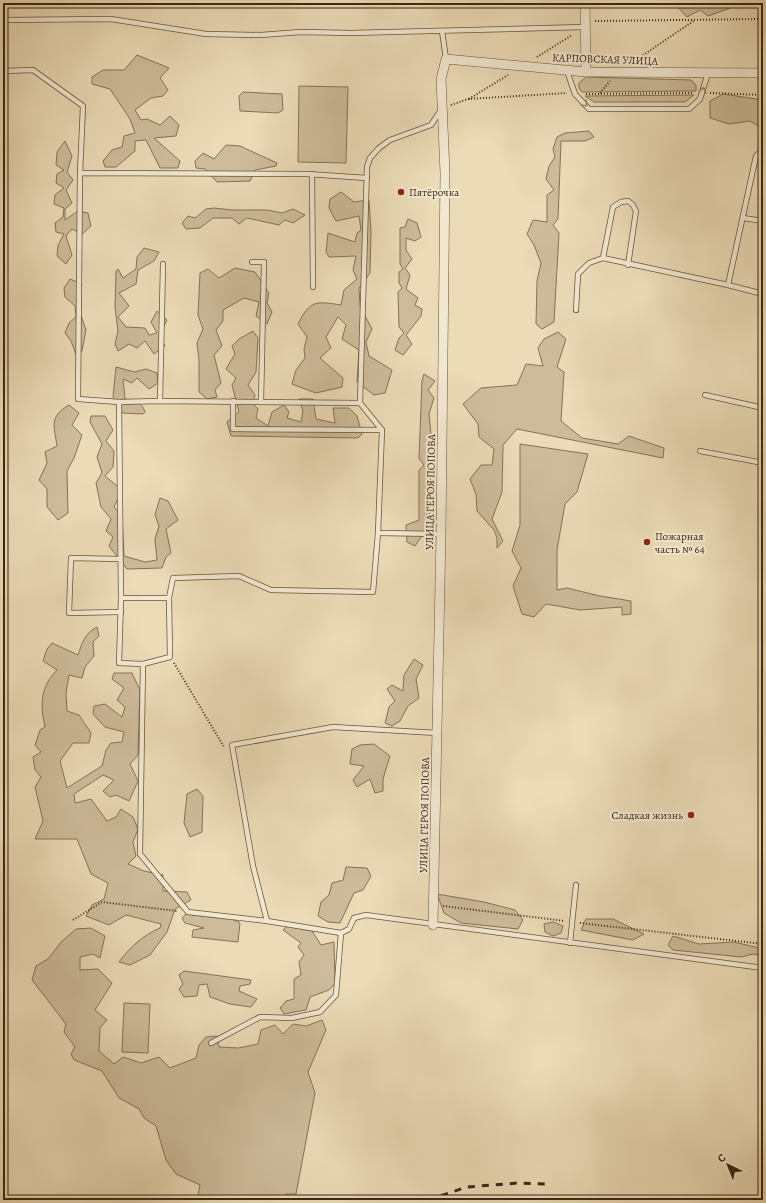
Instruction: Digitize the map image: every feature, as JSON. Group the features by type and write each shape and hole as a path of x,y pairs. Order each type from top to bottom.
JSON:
{"street":[{"path":"585,3 584,28 586,72"},
{"name":"КАРПОВСКАЯ УЛИЦА","path":"446,59 586,72 763,73"},
{"name":"УЛИЦА ГЕРОЯ ПОПОВА","path":"433,925 442,534 445,173 441,80 446,59"}],"lane":[{"path":"3,20 111,19 206,34 584,28"},
{"path":"442,31 446,59"},
{"path":"3,71 33,70 83,106 80,173 78,399 119,402 233,401 360,403"},
{"path":"567,71 575,94 589,109 689,109 700,99 708,73"},
{"path":"119,402 121,612 119,663 143,664 170,657 169,598 173,578 239,576 271,590 373,592 378,533 382,430 360,403 366,178 370,158 378,148 390,140 430,125 442,108"},
{"path":"728,285 756,156 763,149"},
{"path":"80,173 312,174 366,178"},
{"path":"312,174 313,287"},
{"path":"603,258 613,207 621,202 628,202 634,205 636,211 628,265"},
{"path":"743,218 763,221"},
{"path":"576,310 578,274 589,263 603,258 628,265 728,285 763,294"},
{"path":"252,262 264,262 261,402"},
{"path":"160,401 163,264"},
{"path":"705,395 763,408"},
{"path":"233,401 233,429 382,430"},
{"path":"700,451 763,463"},
{"path":"378,533 442,534"},
{"path":"120,559 71,558 69,613 121,612"},
{"path":"121,598 169,598"},
{"path":"143,664 140,854 188,912 267,921 342,933 349,929 354,918 366,915 763,968"},
{"path":"267,921 253,866 232,745 333,728 437,733"},
{"path":"570,943 576,885"},
{"path":"211,1043 260,1017 292,1018 320,1012 336,995 342,933"}],"path":[{"path":"599,94 617,72 696,19"},
{"path":"442,108 468,99 596,20 763,19"},
{"path":"468,99 575,94 702,93 763,95"},
{"path":"170,657 224,747"},
{"path":"73,920 102,902 188,912"},
{"path":"434,905 763,944"}],"shaded area":[{"path":"674,3 739,3 736,6 708,16 700,10 687,17"},
{"path":"137,55 169,68 160,78 168,90 163,96 151,98 135,110 141,120 147,119 160,125 170,116 179,125 176,136 154,138 180,161 178,168 160,168 146,140 135,141 135,151 116,167 105,167 103,161 112,150 122,147 124,136 135,133 130,119 110,89 92,84 92,77 103,70 124,70"},
{"path":"586,77 691,80 696,85 696,91 582,92 579,88 579,83"},
{"path":"299,86 348,87 346,163 298,162"},
{"path":"243,92 282,94 283,110 278,113 240,111 239,96"},
{"path":"723,94 763,100 763,129 750,121 729,124 710,118 710,101"},
{"path":"694,95 685,102 594,102 585,96"},
{"path":"589,131 594,137 585,141 561,141 558,219 553,225 559,233 554,322 542,329 536,324 537,281 541,263 534,245 527,234 533,220 547,222 547,195 554,190 546,179 549,166 555,157 553,149 557,137 565,133"},
{"path":"65,141 72,156 67,172 73,180 66,190 72,203 65,209 65,220 78,211 88,213 91,226 82,234 72,229 66,236 72,255 66,264 57,256 58,245 64,234 56,232 55,223 63,217 64,208 54,204 55,195 64,188 56,183 57,174 64,170 56,165 57,152"},
{"path":"226,145 240,146 277,163 276,166 255,170 250,181 217,182 205,169 196,168 195,161 203,153 214,159"},
{"path":"341,192 354,202 369,200 371,232 370,273 359,288 360,306 372,329 366,342 369,356 392,370 385,393 374,395 357,382 359,350 342,339 346,325 338,317 326,337 331,348 320,358 343,378 342,387 316,393 292,384 296,370 305,358 304,349 307,337 298,324 302,316 310,306 315,304 325,303 341,305 344,290 357,279 353,270 356,256 329,257 326,252 328,233 355,242 357,233 361,230 359,216 336,221 329,208 330,199"},
{"path":"214,208 232,210 268,210 282,213 293,209 305,215 293,223 285,220 279,225 247,218 239,224 232,218 213,218 200,228 186,229 182,223 188,216 195,218 206,209"},
{"path":"408,219 417,223 421,237 415,241 406,238 406,250 412,259 405,268 410,275 406,289 418,298 415,305 422,309 421,316 406,335 412,344 403,355 395,350 399,338 404,333 399,327 398,292 402,288 399,283 399,272 403,269 400,264 400,228 405,227"},
{"path":"144,248 159,252 154,261 138,270 136,284 119,293 129,306 118,317 126,327 145,328 149,335 157,333 151,322 157,311 167,320 159,336 165,346 154,354 145,341 137,348 129,344 118,351 115,344 118,331 115,307 116,271 118,269 123,278 136,269 137,257"},
{"path":"235,268 255,272 269,293 267,303 272,312 267,324 256,316 259,302 244,298 223,310 223,321 216,330 222,346 214,355 221,383 215,390 217,397 207,399 199,392 199,360 197,343 203,329 198,315 200,273 208,269 219,278"},
{"path":"70,279 82,284 78,307 86,330 82,351 77,357 71,341 65,333 69,323 76,317 75,306 65,297 64,288"},
{"path":"253,331 258,338 256,372 248,385 255,395 253,404 258,409 256,418 268,426 272,412 284,405 289,412 287,418 301,422 303,411 299,399 313,399 316,419 335,423 333,408 349,408 357,416 362,434 358,438 231,436 227,422 239,412 232,385 236,378 226,369 235,354 232,346 239,339"},
{"path":"558,332 566,339 557,367 564,372 561,421 582,438 618,444 629,436 664,448 663,458 517,429 503,445 502,492 492,519 503,541 497,548 497,538 494,530 477,511 476,494 470,479 481,465 492,465 494,449 479,437 478,424 463,404 481,388 517,385 526,364 543,366 538,348 544,339"},
{"path":"116,367 134,372 146,369 157,373 158,383 149,389 137,378 132,383 123,379 125,399 140,404 145,412 143,414 123,413 113,397"},
{"path":"424,374 435,381 428,390 434,398 429,414 433,455 427,466 433,487 428,497 430,524 415,546 407,542 406,525 419,520 419,470 424,465 419,459 422,381"},
{"path":"69,405 79,413 72,425 82,435 74,458 67,471 68,513 58,520 47,507 47,489 39,480 47,463 45,452 57,446 54,422 58,414"},
{"path":"91,416 105,416 113,430 106,441 114,451 113,467 105,476 122,490 114,507 122,517 124,556 145,562 157,560 155,539 159,526 155,515 160,498 168,501 178,520 166,529 171,553 166,557 162,568 127,569 109,546 113,537 106,531 111,519 101,507 96,483 102,473 97,457 102,444 90,422"},
{"path":"520,444 588,454 577,492 565,504 557,550 557,590 567,588 600,596 631,601 631,614 622,615 622,607 580,610 546,604 534,617 522,614 513,586 521,568 512,551 520,525"},
{"path":"97,627 99,636 93,642 94,656 85,667 82,678 69,675 66,693 67,711 79,715 91,733 89,743 73,743 60,761 67,788 102,766 106,750 111,743 122,742 124,732 105,727 93,714 94,706 105,704 122,717 125,707 117,700 124,688 112,679 114,673 132,673 140,690 138,755 130,764 138,781 129,801 116,795 110,797 103,791 114,780 103,775 74,794 75,803 91,799 107,821 116,817 121,809 133,817 138,829 133,842 136,856 128,864 144,871 163,875 163,891 187,892 191,900 175,909 167,932 150,955 130,965 119,962 137,942 160,928 161,924 126,915 109,925 86,916 92,905 104,899 108,883 91,874 77,839 35,839 43,821 35,787 41,777 35,770 33,757 41,752 35,745 40,730 45,727 42,711 44,690 51,676 57,670 43,661 47,649 52,643 78,655 87,635"},
{"path":"414,659 423,665 416,679 419,698 408,706 400,721 392,726 385,723 389,707 395,701 387,689 392,685 403,691 404,675"},
{"path":"374,744 390,756 383,779 383,791 375,793 370,779 357,787 353,780 364,766 350,764 352,749 360,745"},
{"path":"197,789 203,796 202,832 190,837 184,823 187,794"},
{"path":"346,867 367,868 371,876 363,890 354,893 340,923 328,922 318,916 321,902 329,895 332,883 343,880"},
{"path":"437,894 484,902 515,910 523,920 518,929 461,923 444,913"},
{"path":"186,914 218,918 224,915 240,923 238,942 192,937 193,930 204,928 185,923 182,918"},
{"path":"586,919 613,919 644,934 633,940 581,930"},
{"path":"553,922 563,926 561,933 553,936 545,932 544,924"},
{"path":"287,926 312,931 321,945 334,942 335,983 329,990 310,997 306,1010 284,1014 280,1008 286,1001 294,999 294,979 301,975 299,962 304,955 298,947 301,943 283,930"},
{"path":"91,928 105,936 100,958 93,954 80,957 80,970 98,969 112,983 95,1010 107,1020 100,1028 99,1051 114,1064 123,1057 141,1063 159,1057 170,1068 196,1058 199,1045 206,1037 217,1036 219,1047 238,1048 258,1044 261,1030 275,1025 283,1034 293,1024 306,1026 322,1020 326,1030 308,1072 315,1093 296,1194 286,1194 283,1200 197,1200 200,1185 176,1174 166,1160 156,1126 144,1118 139,1109 119,1098 102,1071 74,1060 71,1054 75,1047 64,1032 66,1024 32,980 36,966 48,959 61,942 76,929"},
{"path":"673,936 699,944 734,942 763,949 763,956 753,954 741,957 673,950 668,945"},
{"path":"184,971 251,980 250,984 240,986 239,991 257,999 251,1007 230,1004 210,997 207,984 199,985 197,996 184,997 179,989 183,984 179,975"},
{"path":"124,1003 150,1004 148,1053 122,1052"}],"railway":[{"path":"428,1200 467,1187 518,1183 547,1184"}],"place":[{"name":"Пятёрочка","path":"401,192"},
{"name":"Пожарная часть № 64","path":"647,542"},
{"name":"Сладкая жизнь","path":"691,815"}]}
